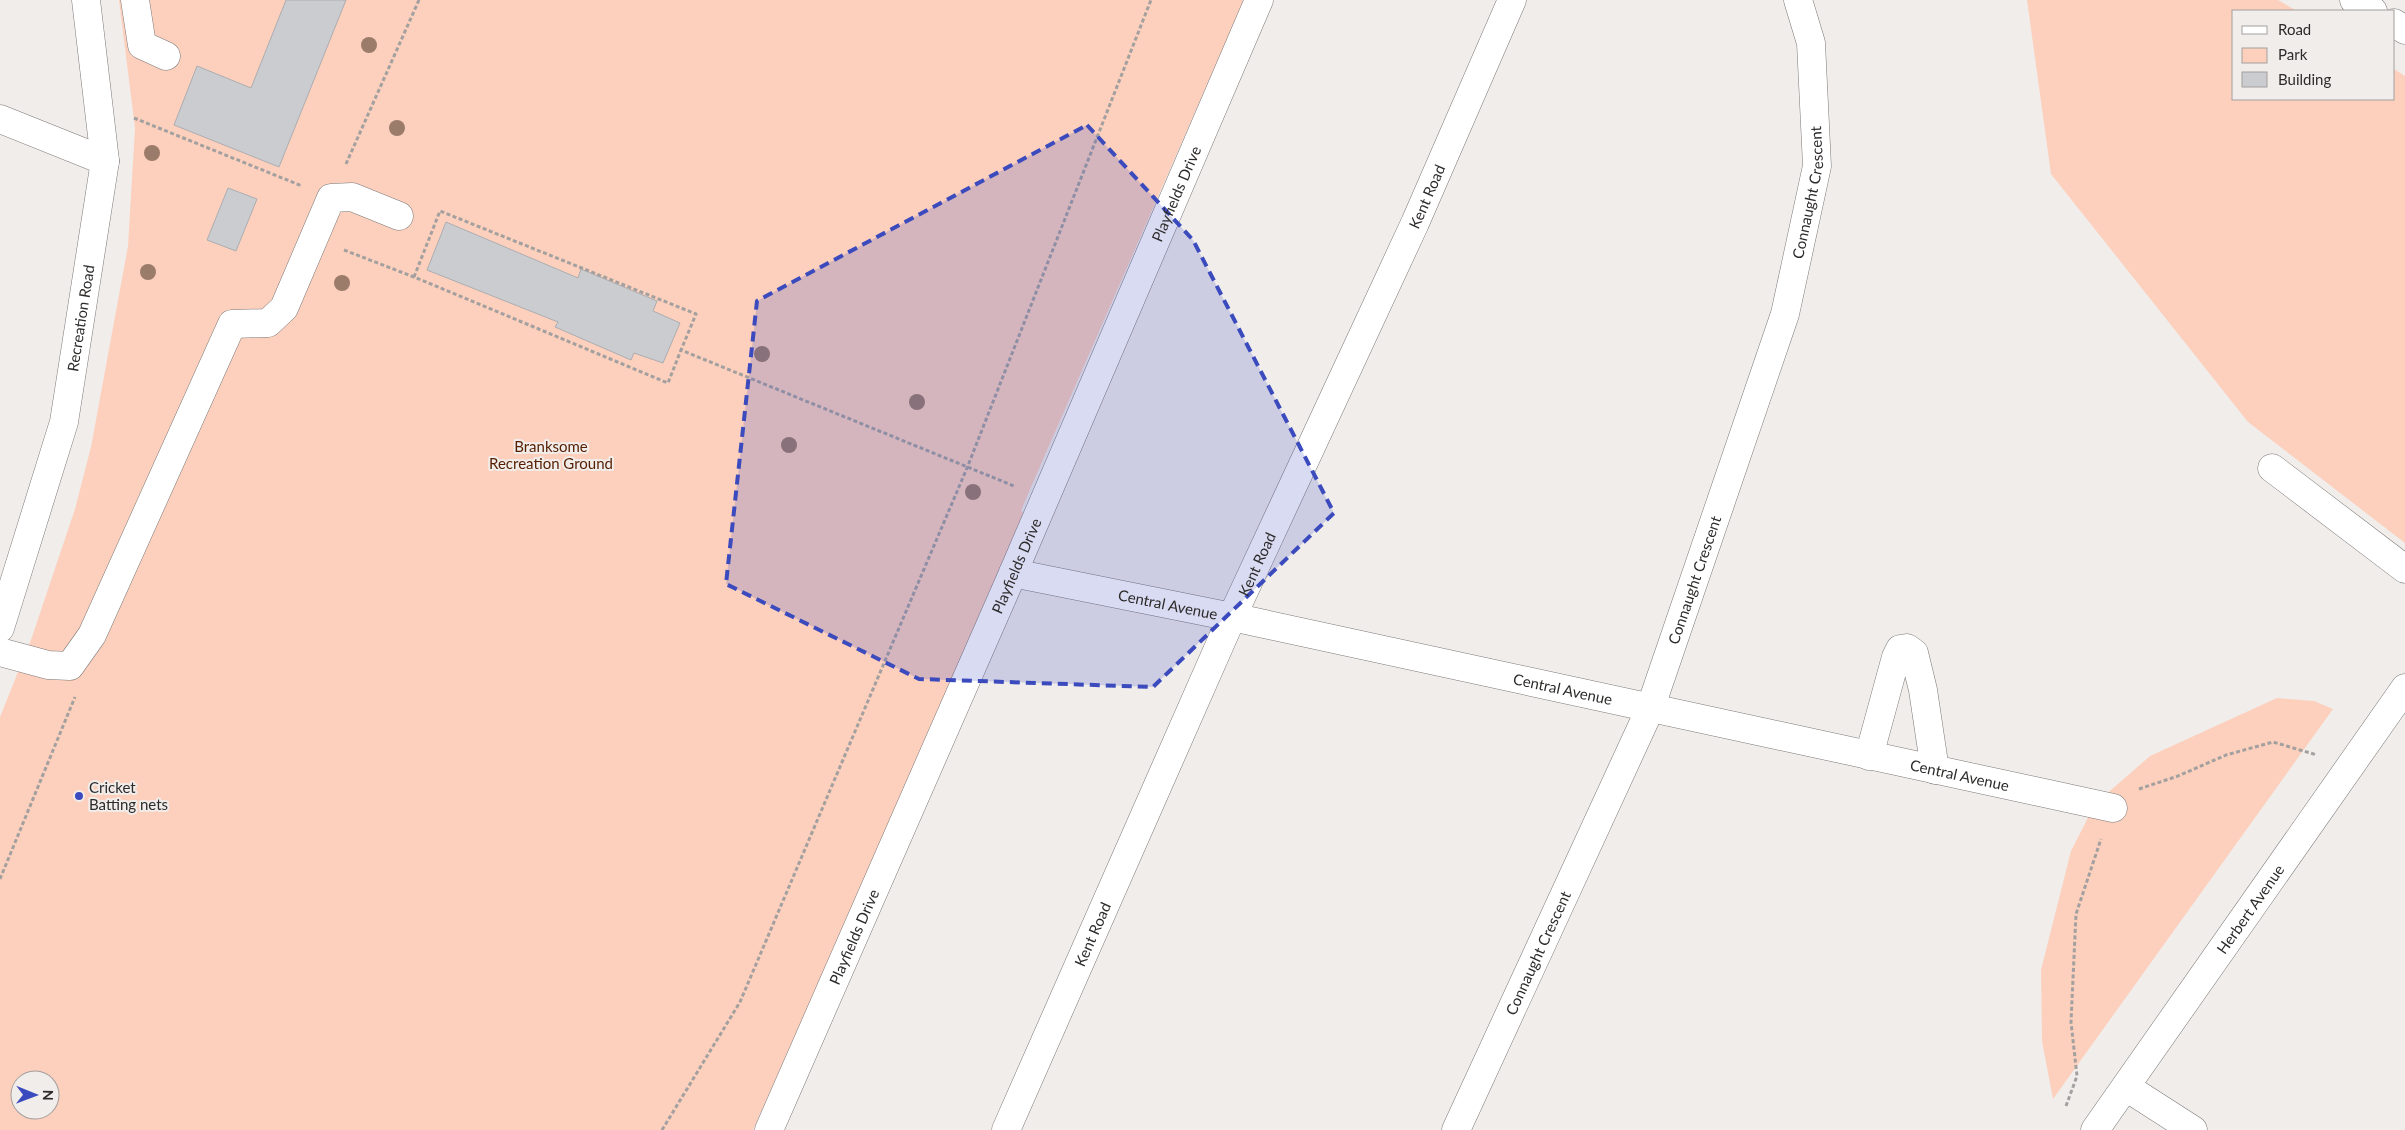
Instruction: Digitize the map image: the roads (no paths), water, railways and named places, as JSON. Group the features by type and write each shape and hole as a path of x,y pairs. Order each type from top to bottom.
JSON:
{"street":[{"name":"Recreation Road","path":"0,628 64,422 105,161 86,0"},
{"path":"135,0 142,45 166,56"},
{"name":"Playfields Drive","path":"769,1130 1013,573 1260,0"},
{"name":"Kent Road","path":"1006,1130 1232,617 1415,223 1512,0"},
{"name":"Connaught Crescent","path":"1456,1130 1650,709 1785,314 1817,166 1811,43 1798,0"},
{"path":"2354,0 2371,10"},
{"path":"0,119 105,161"},
{"path":"0,652 48,664 70,666 92,636 232,324 268,323 284,308 331,198 352,197 399,216"},
{"path":"2272,468 2405,569"},
{"name":"Central Avenue","path":"1013,573 1232,617 2113,808"},
{"path":"1869,756 1896,657 1900,649 1907,648 1914,653 1923,690 1935,770"},
{"name":"Herbert Avenue","path":"2095,1130 2405,688"},
{"path":"2126,1087 2193,1130"}],"place":[{"name":"Cricket Batting nets","path":"79,796"}],"park label":[{"name":"Branksome Recreation Ground","path":"551,454"}]}
